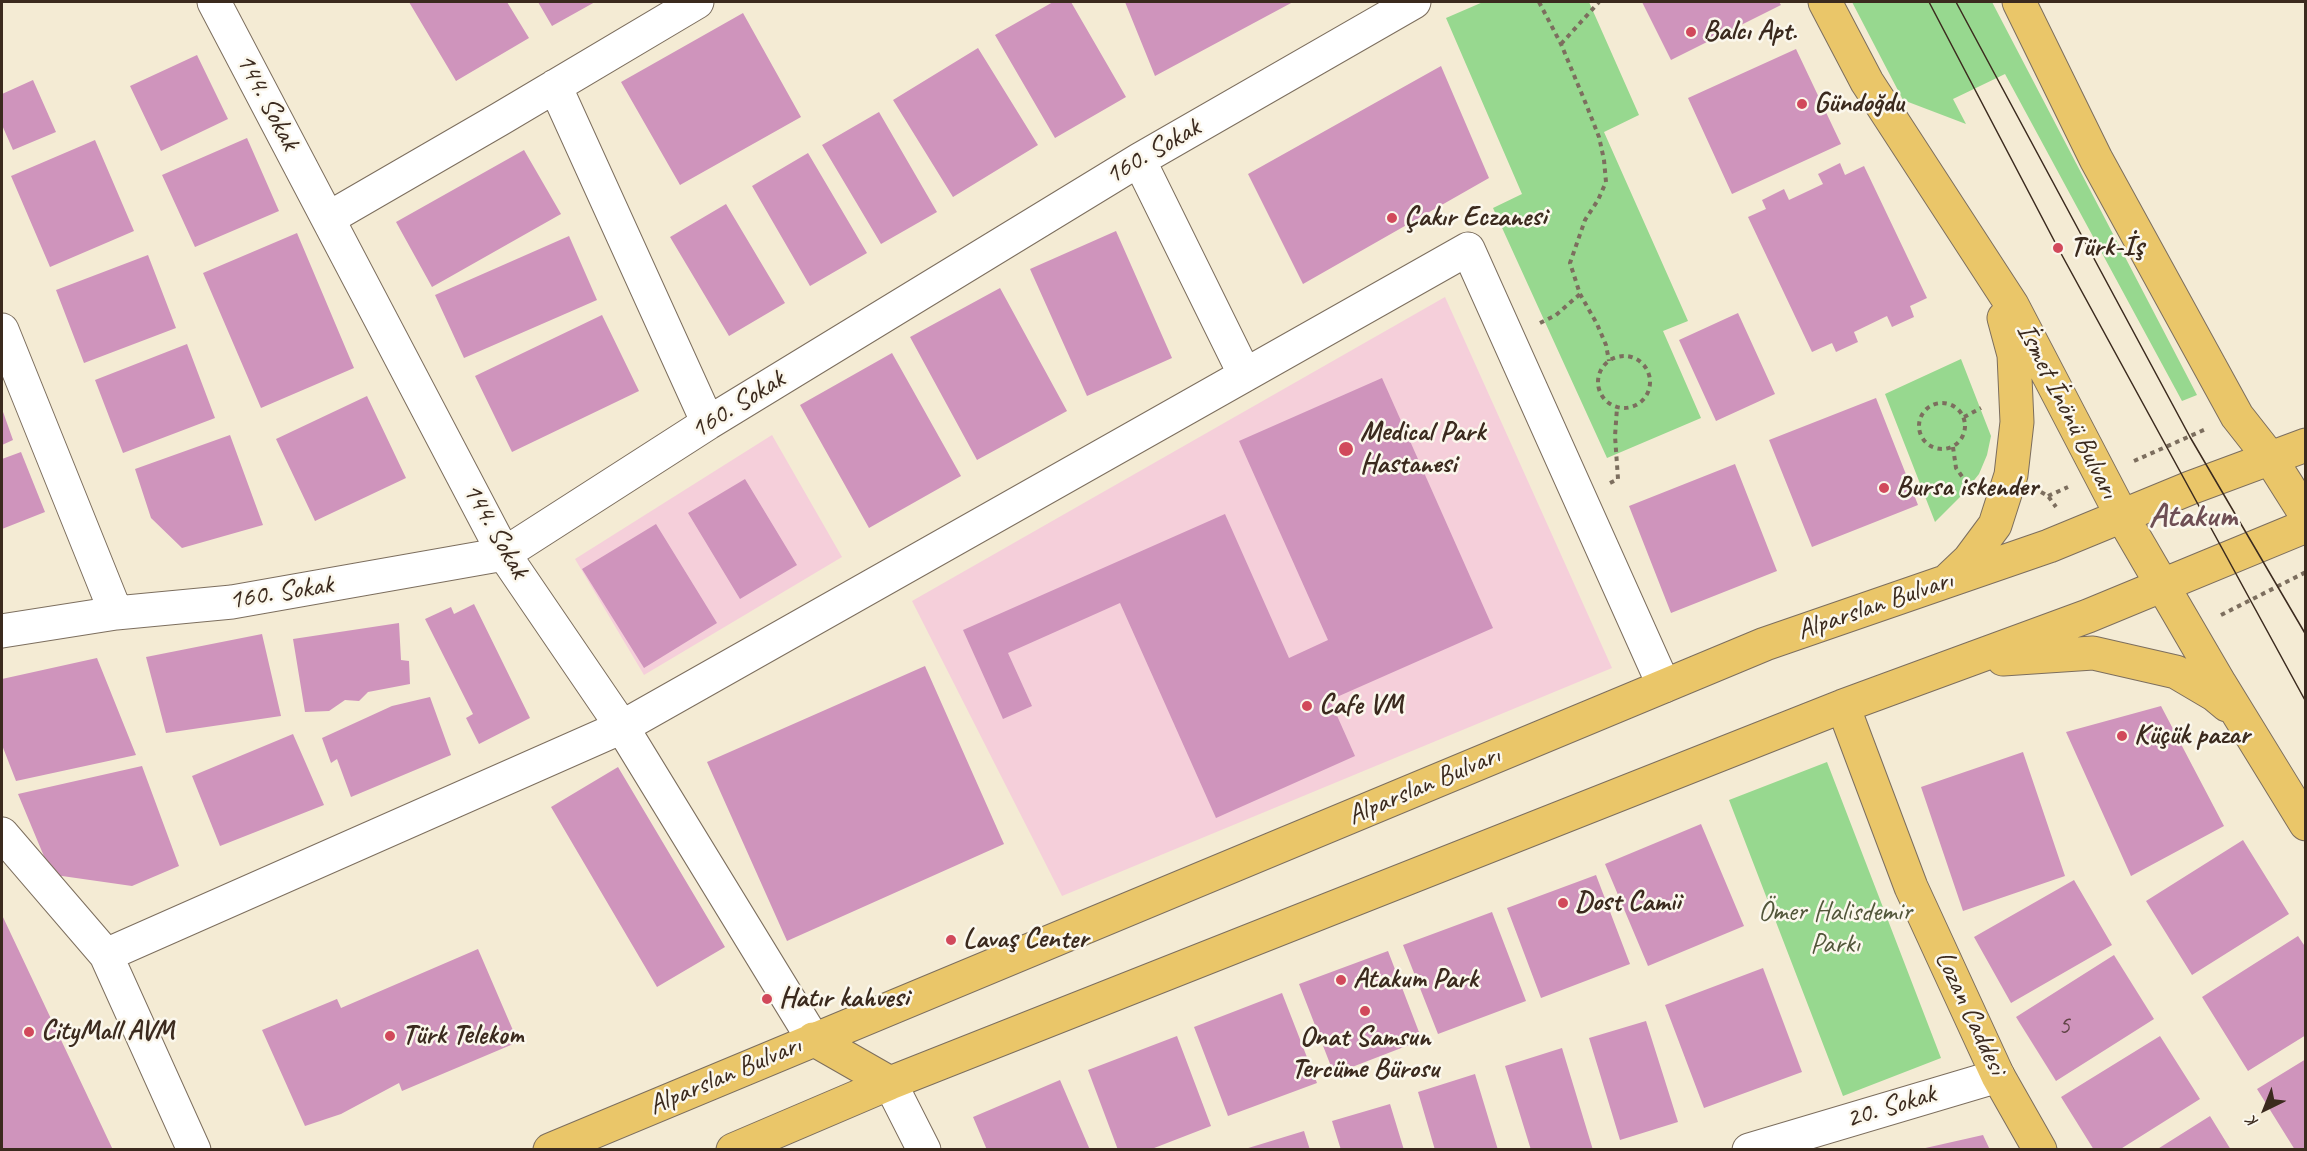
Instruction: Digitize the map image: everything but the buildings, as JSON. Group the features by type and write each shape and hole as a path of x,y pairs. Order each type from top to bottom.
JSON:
{"main road":[{"name":"İsmet İnönü Bulvarı","path":"1825,2 1867,82 2012,305 2122,516 2188,632 2306,824"},
{"path":"2019,2 2096,159 2237,416 2270,458 2306,515"},
{"path":"1946,582 1969,561 1995,525 2011,476 2016,422 2014,356 1992,275"},
{"name":"Alparslan Bulvarı","path":"550,1149 1765,644 2049,546 2306,445"},
{"path":"734,1149 890,1083 1842,706 2088,616 2306,526"},
{"path":"1956,664 2093,652 2176,672 2215,695 2238,714"},
{"name":"Lozan Caddesi","path":"1842,706 1911,887 1998,1076 2040,1149"},
{"path":"813,1039 890,1083"}],"street":[{"name":"144. Sokak","path":"214,2 504,554 622,727 813,1039"},
{"path":"329,218 697,2"},
{"name":"160. Sokak","path":"2,631 117,613 232,602 504,554 708,423 1139,160 1414,2"},
{"path":"555,86 708,423"},
{"path":"1139,160 1245,375"},
{"path":"106,955 622,727 1468,249 1664,686"},
{"path":"2,330 117,613"},
{"path":"2,834 106,955 194,1149"},
{"name":"20. Sokak","path":"1749,1149 1998,1076"},
{"path":"890,1083 924,1149"}],"path":[{"path":"1539,2 1561,44 1599,137 1606,182 1585,220 1570,263 1580,294 1606,345 1609,361"},
{"path":"1561,44 1599,2"},
{"path":"1508,338 1556,315 1580,294"},
{"path":"1620,356 1632,357 1642,363 1649,372 1651,384 1647,396 1639,405 1629,409 1617,408 1607,402 1600,393 1598,381 1601,370 1609,361 1620,356"},
{"path":"1936,403 1947,403 1958,407 1964,417 1966,428 1962,439 1953,447 1943,450 1933,448 1920,433 1921,414 1936,403"},
{"path":"1580,498 1618,479 1615,436 1617,408"},
{"path":"2048,496 2168,448 2237,416"},
{"path":"2188,632 2306,572"}],"shaded area":[{"name":"Medical Park Hastanesi","path":"1445,297 1612,668 1062,896 912,601"},
{"path":"772,435 842,557 644,675 575,559"}],"green space":[{"path":"1483,2 1589,2 1639,115 1604,132 1688,321 1663,331 1701,418 1607,458 1493,208 1522,194 1446,18"},
{"path":"1852,2 1992,2 2197,395 2182,401 2005,74 1953,99 1966,124 1903,100"},
{"path":"1961,359 1991,436 1987,455 1979,474 1935,522 1885,394"},
{"name":"Ömer Halisdemir Parkı","path":"1827,762 1941,1058 1843,1096 1729,800"}],"tram line":[{"path":"1929,2 2058,248 2306,702"},
{"path":"1956,2 2190,437 2306,635"}],"place":[{"name":"Balcı Apt.","path":"1691,32"},
{"name":"Gündoğdu","path":"1802,104"},
{"name":"Çakır Eczanesi","path":"1392,218"},
{"name":"Türk-İş","path":"2058,248"},
{"name":"Medical Park Hastanesi","path":"1346,449"},
{"name":"Bursa iskender","path":"1884,488"},
{"name":"Cafe VM","path":"1307,706"},
{"name":"Küçük pazar","path":"2122,736"},
{"name":"Dost Camii","path":"1563,903"},
{"name":"Lavaş Center","path":"951,940"},
{"name":"Atakum Park","path":"1341,980"},
{"name":"Hatır kahvesi","path":"767,999"},
{"name":"Onat Samsun Tercüme Bürosu","path":"1365,1011"},
{"name":"CityMall AVM","path":"29,1032"},
{"name":"Türk Telekom","path":"390,1036"}],"district":[{"name":"Atakum","path":"2193,517"}]}
